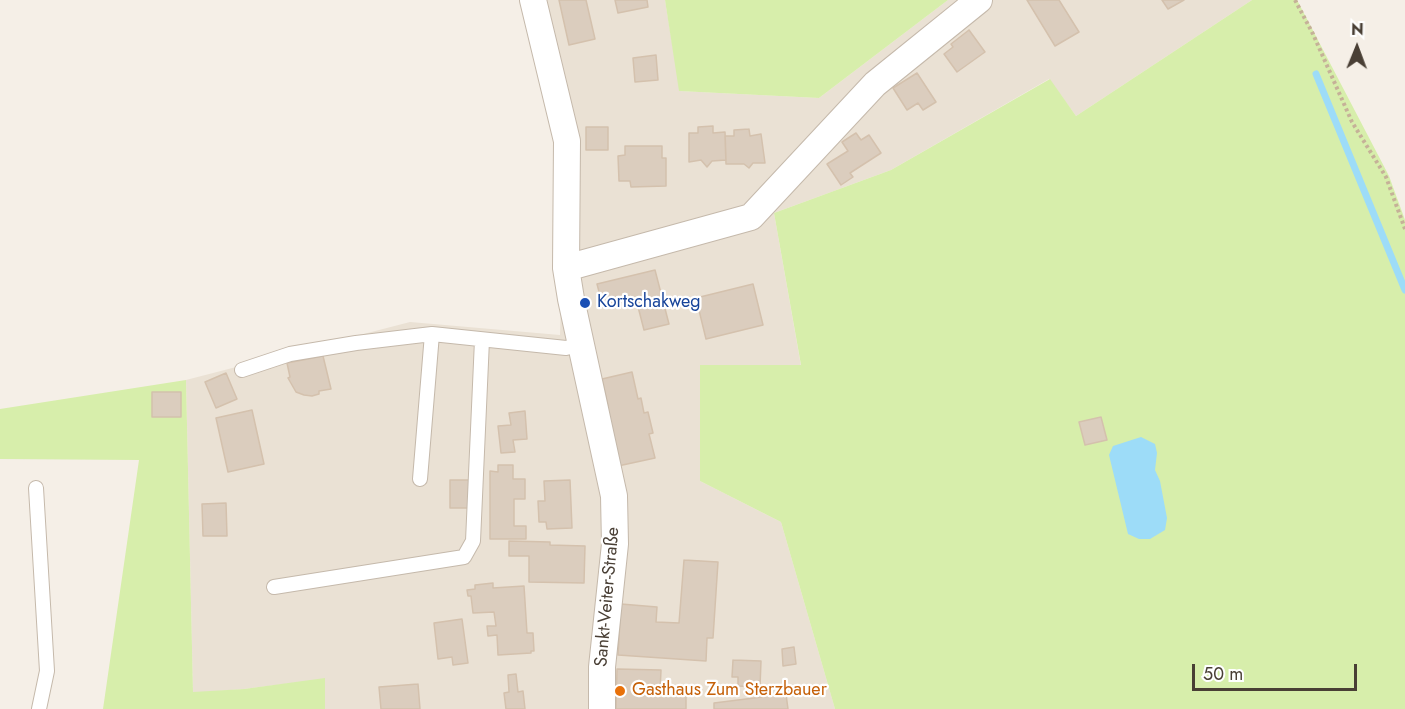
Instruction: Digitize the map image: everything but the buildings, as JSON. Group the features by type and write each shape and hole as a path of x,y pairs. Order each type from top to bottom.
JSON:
{"street":[{"name":"Sankt-Veiter-Straße","path":"533,0 567,141 566,268 614,496 615,544 602,667 602,709"},
{"path":"566,268 751,217 875,84 979,0"}],"lane":[{"path":"242,370 290,354 432,334 566,348 582,344"},
{"path":"420,479 432,334"},
{"path":"274,587 464,557 473,541 482,340"},
{"path":"36,488 47,671 39,709"}],"path":[{"path":"1295,0 1313,34 1352,122 1386,177 1405,229"}],"shaded area":[{"path":"534,0 665,0 680,91 819,98 948,0 1252,0 1076,116 1049,79 891,170 774,213 801,366 700,481 781,522 835,709 325,709 325,679 193,693 186,380 410,322 560,335 566,92"}],"green space":[{"path":"665,0 948,0 819,98 679,91"},
{"path":"1252,0 1297,0 1389,176 1405,220 1405,709 835,709 781,522 700,481 700,365 801,365 774,213 891,170 1050,79 1076,116"},
{"path":"186,380 193,692 244,689 325,678 325,709 103,709 139,460 0,459 0,409"}],"water":[{"path":"1141,437 1155,444 1157,453 1155,470 1160,481 1167,518 1165,530 1150,539 1139,539 1128,534 1109,455 1113,446"}],"waterway":[{"path":"1316,74 1405,290"}],"place":[{"name":"Kortschakweg","path":"585,303"},
{"name":"Gasthaus Zum Sterzbauer","path":"620,691"}]}
